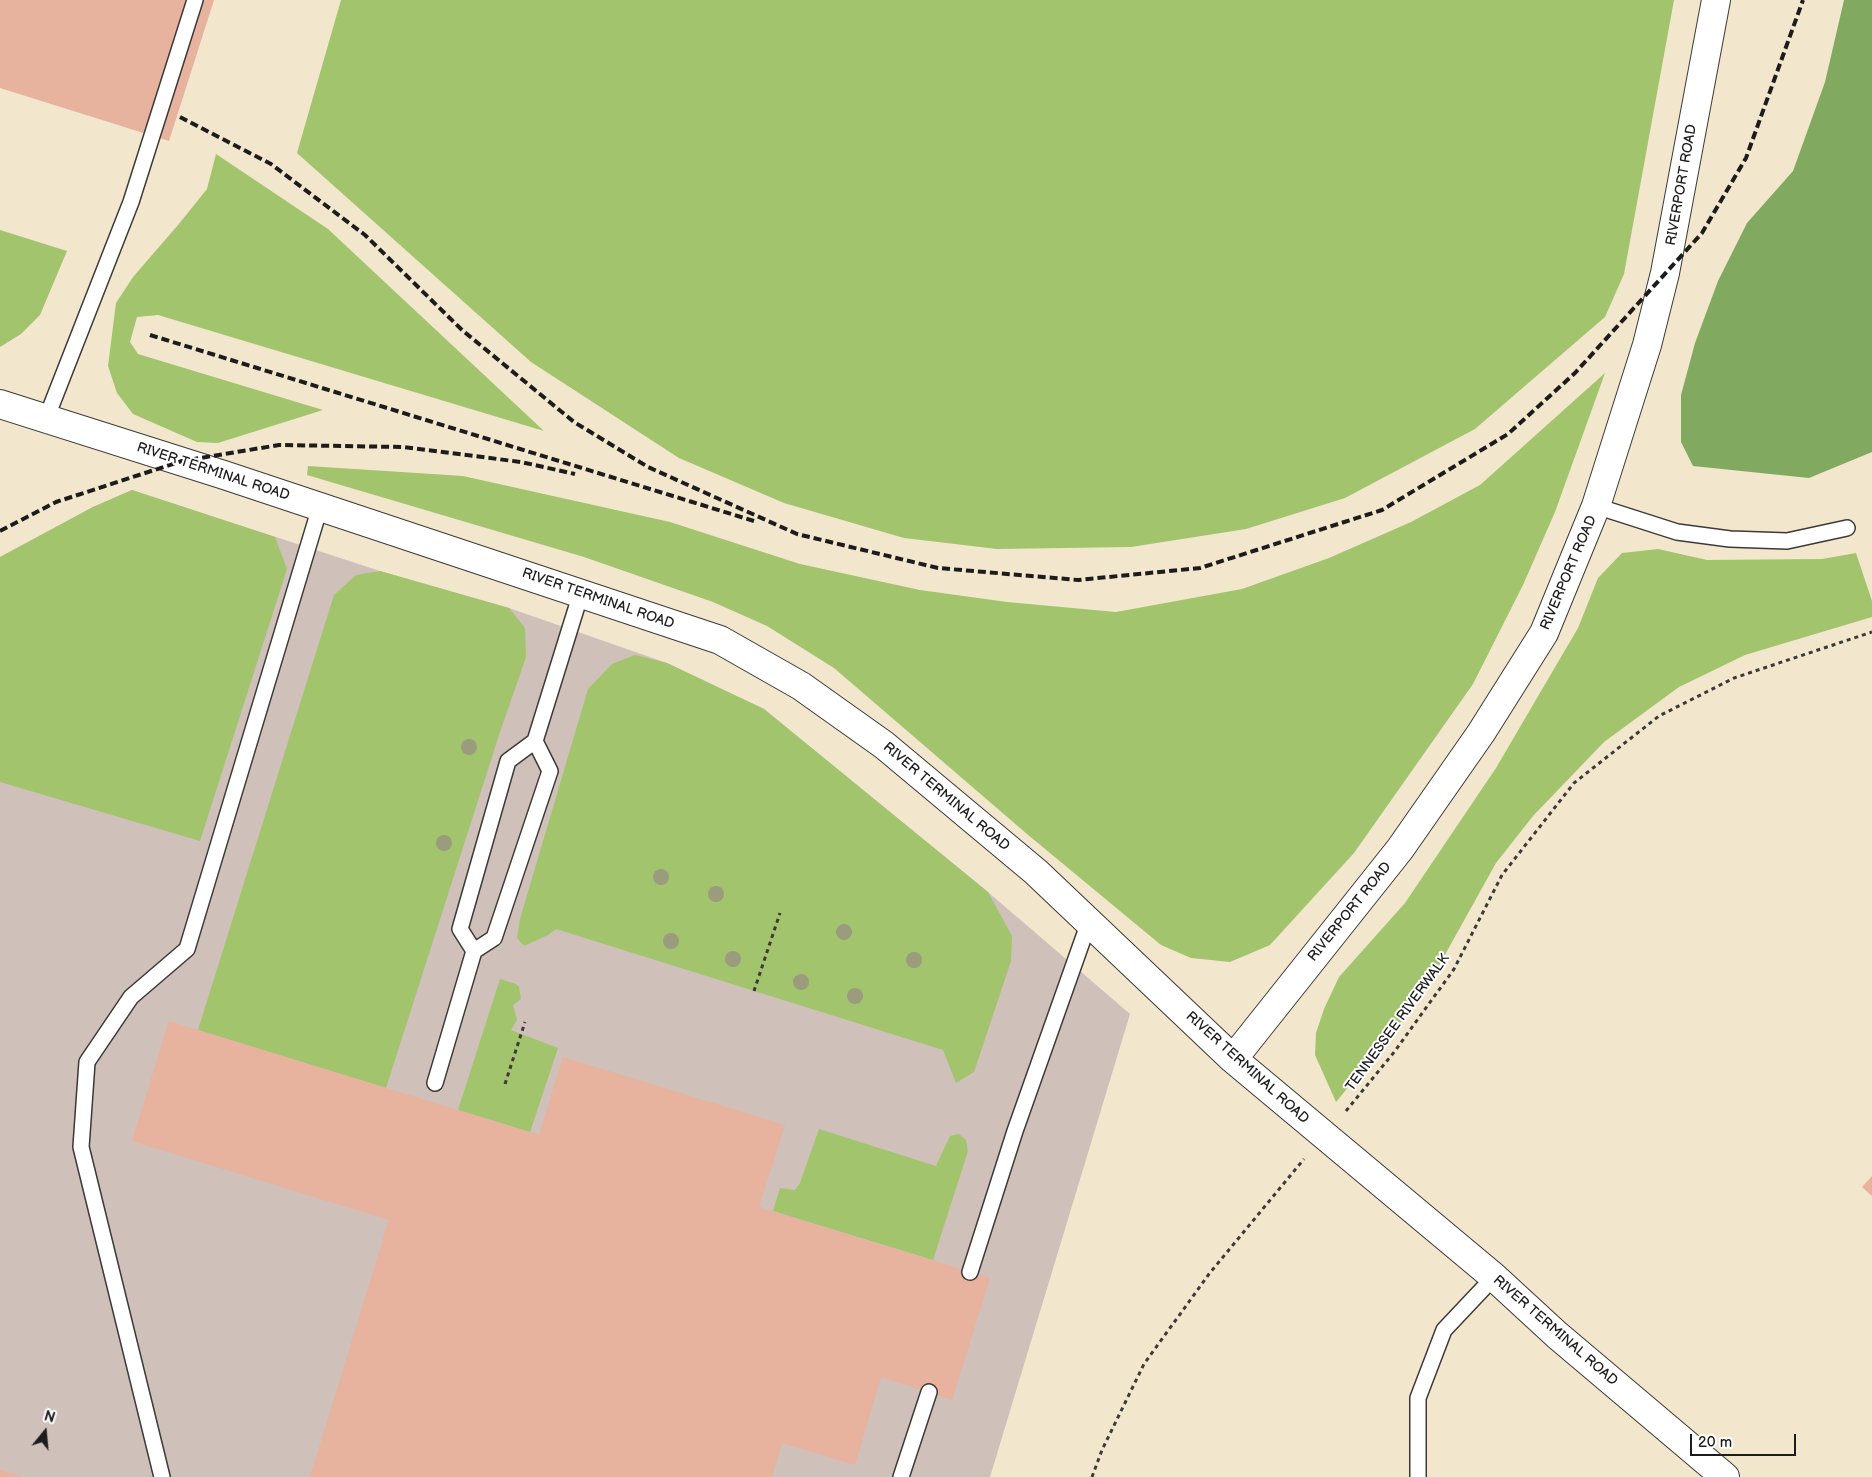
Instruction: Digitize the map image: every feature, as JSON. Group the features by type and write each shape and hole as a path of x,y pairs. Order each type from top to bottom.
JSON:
{"street":[{"name":"RIVERPORT ROAD","path":"1233,1059 1400,849 1481,733 1544,633 1596,506 1647,346 1666,273 1716,0"},
{"name":"RIVER TERMINAL ROAD","path":"0,404 320,506 720,640 801,686 884,745 1036,872 1233,1059 1494,1277 1557,1335 1725,1477"}],"lane":[{"path":"46,419 132,202 194,0"},
{"path":"162,1477 81,1147 87,1062 132,997 187,949 320,506"},
{"path":"1596,506 1677,532 1730,539 1787,542 1847,528"},
{"path":"474,951 460,929 505,770 508,761 535,741 580,593"},
{"path":"435,1083 474,951 494,938 550,771 535,741"},
{"path":"970,1272 1015,1131 1089,922"},
{"path":"1418,1477 1418,1398 1444,1330 1494,1277"},
{"path":"901,1477 929,1392"}],"path":[{"name":"TENNESSEE RIVERWALK","path":"1092,1477 1102,1450 1144,1364 1209,1274 1395,1051 1454,969 1502,875 1574,783 1659,716 1734,678 1872,632"},
{"path":"754,991 780,913"},
{"path":"505,1084 525,1022"}],"shaded area":[{"path":"132,490 380,571 509,608 667,663 764,709 988,892 1130,1014 990,1477 0,1477 0,557 93,507"}],"green space":[{"path":"341,0 1674,0 1624,274 1605,317 1475,429 1345,498 1246,529 1131,547 997,549 904,538 784,503 679,458 531,362 297,153"},
{"path":"1844,0 1872,0 1872,452 1809,478 1693,466 1681,442 1681,395 1695,343 1718,281 1747,223 1793,171 1825,82"},
{"path":"216,154 328,229 544,431 158,315 137,317 130,342 138,354 323,410 218,443 197,442 133,414 117,393 108,366 116,303 133,277 207,189"},
{"path":"0,230 67,251 40,315 21,334 0,347"},
{"path":"1605,373 1555,512 1523,585 1473,684 1354,853 1270,945 1230,962 1191,958 1161,945 1027,834 834,668 767,626 713,602 584,557 307,475 308,466 463,476 670,522 800,564 920,590 1007,602 1116,612 1242,589 1329,558 1411,522 1480,485"},
{"path":"132,490 275,537 287,569 200,841 0,782 0,557 93,507"},
{"path":"1658,549 1707,560 1822,559 1856,553 1872,601 1872,617 1745,655 1679,687 1604,742 1533,816 1496,863 1432,978 1392,1034 1336,1102 1315,1055 1316,1033 1324,1009 1339,977 1405,903 1496,768 1578,628 1598,578 1622,553"},
{"path":"380,571 509,608 525,628 526,657 500,732 386,1088 198,1030 334,595 356,575"},
{"path":"635,655 667,663 764,709 988,892 1012,936 1011,961 974,1072 956,1083 943,1050 556,929 548,935 524,946 517,938 520,919 588,689 612,664"},
{"path":"500,979 516,984 519,987 521,999 513,1005 517,1020 511,1030 558,1048 530,1132 458,1110"},
{"path":"819,1129 936,1166 950,1136 959,1134 966,1140 968,1151 933,1260 773,1211 780,1188 795,1190 800,1183"}],"building":[{"path":"0,0 214,0 169,141 0,88"},
{"path":"169,1021 539,1135 563,1057 785,1125 759,1207 990,1278 952,1400 881,1377 855,1465 782,1443 772,1477 310,1477 389,1220 132,1141"},
{"path":"1872,1176 1872,1196 1862,1187"},
{"path":"0,1470 23,1477 0,1477"}],"railway":[{"path":"180,117 271,164 365,235 462,330 574,422 648,467 797,534 938,568 1078,580 1200,568 1382,510 1508,434 1575,373 1702,233 1746,158 1803,0"},
{"path":"150,335 754,521"},
{"path":"0,531 56,502 182,461 279,445 403,447 521,462 575,474"}]}
